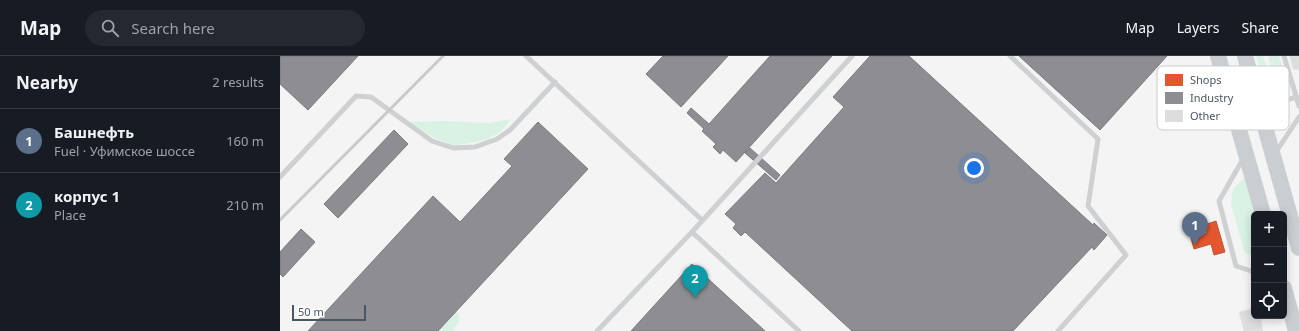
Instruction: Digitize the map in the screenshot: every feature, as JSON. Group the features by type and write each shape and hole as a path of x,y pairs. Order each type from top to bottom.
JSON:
{"main road":[{"path":"1218,56 1221,66"},
{"path":"1245,56 1248,66"},
{"path":"1238,130 1262,211"},
{"path":"1266,130 1299,248"},
{"path":"1287,299 1296,331"}],"lane":[{"path":"526,56 702,220"},
{"path":"597,331 692,232 852,56"},
{"path":"1010,56 1098,139 1088,206 1126,255 1058,331"},
{"path":"1284,56 1287,66"},
{"path":"1289,73 1299,106"},
{"path":"280,177 356,96 371,97 432,141 453,148 475,147 497,139 510,130 555,82"},
{"path":"1289,99 1296,97"},
{"path":"1273,156 1299,117"},
{"path":"1245,154 1219,201 1236,266 1251,271"},
{"path":"692,232 799,331"}],"green space":[{"path":"1256,56 1263,56 1266,66 1259,66"},
{"path":"1268,56 1279,56 1283,66 1271,66"},
{"path":"512,119 500,132 486,140 452,146 408,122 444,121 489,123"},
{"path":"1245,178 1254,211 1251,211 1251,255 1244,251 1231,204 1233,189"},
{"path":"456,312 459,316 459,322 453,331 439,331"}],"building: Shops":[{"path":"1216,221 1225,252 1214,255 1211,244 1194,249 1191,238 1207,233 1204,225"}],"building: Industry":[{"path":"280,56 358,56 308,110 280,84"},
{"path":"663,56 728,56 681,107 646,74"},
{"path":"770,56 832,56 736,162 723,150 720,154 713,147 716,144 702,131 704,129 687,113 691,108 709,124"},
{"path":"870,56 909,56 1093,225 1094,223 1107,235 1094,250 1092,247 1013,331 852,331 745,232 741,236 733,228 736,224 725,214 765,173 776,183 844,107 833,97"},
{"path":"1019,56 1167,56 1100,130"},
{"path":"538,122 588,169 438,331 308,331 433,196 460,222 512,166 504,159"},
{"path":"394,130 408,144 338,218 324,204"},
{"path":"750,148 780,175 776,180 745,153"},
{"path":"301,229 315,242 283,277 280,274 280,252"},
{"path":"692,264 765,331 631,331"}],"building: Other":[{"path":"1290,56 1299,56 1299,70 1293,69"},
{"path":"1251,309 1251,319 1261,319 1263,331 1244,331 1239,312"}],"railway":[{"path":"280,220 443,56"}],"place":[{"name":"Башнефть","path":"1195,245"},
{"name":"корпус 1","path":"695,298"}]}
